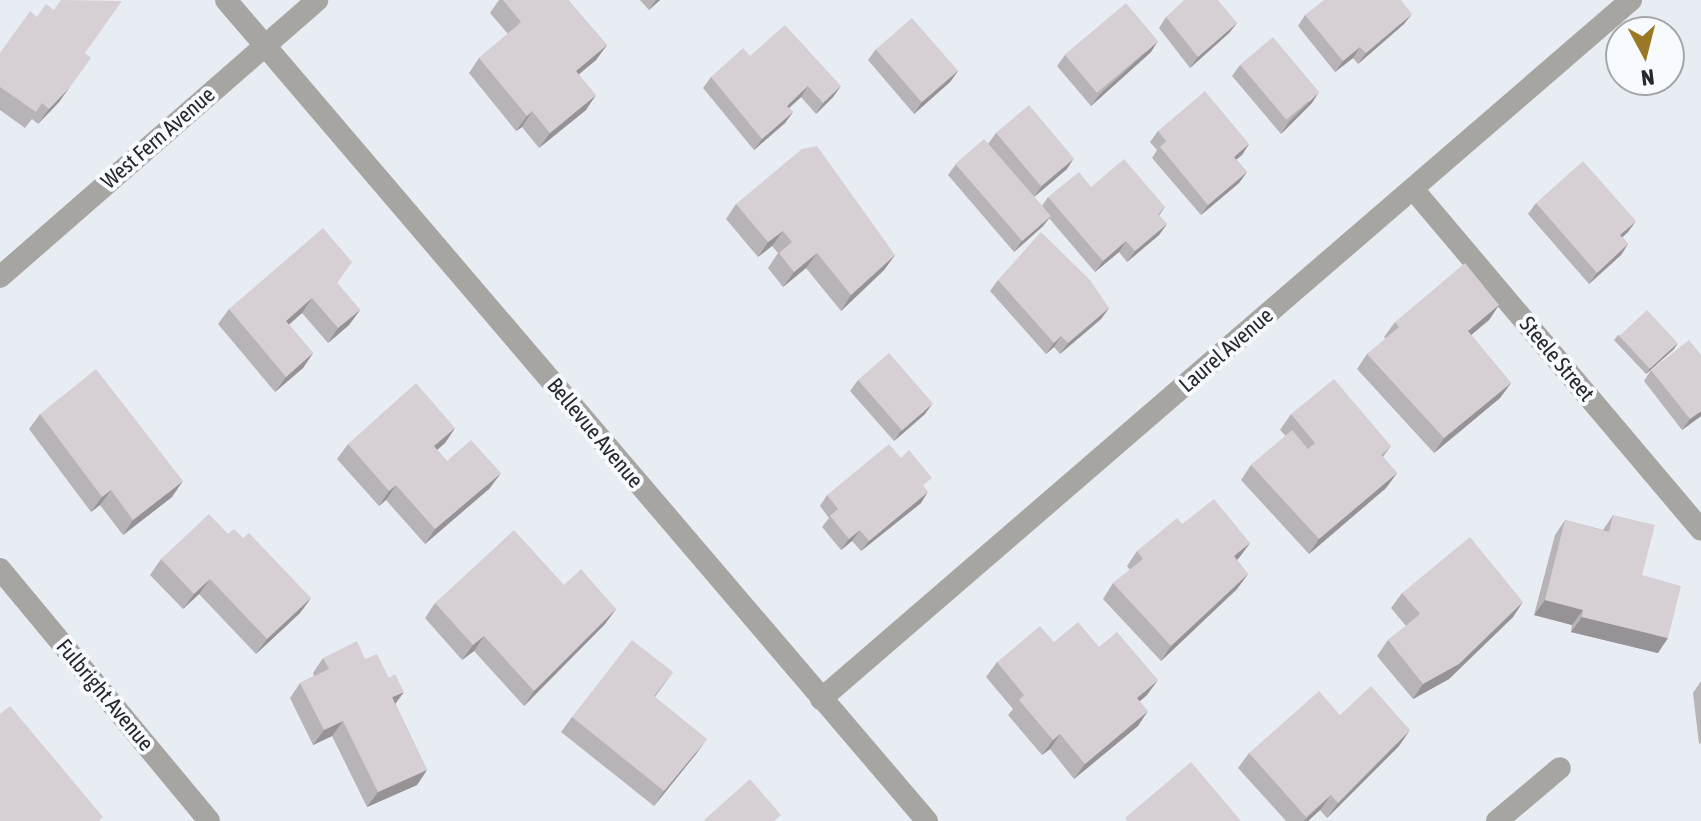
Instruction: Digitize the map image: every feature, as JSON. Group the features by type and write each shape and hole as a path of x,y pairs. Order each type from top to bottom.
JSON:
{"street":[{"name":"Bellevue Avenue","path":"226,0 927,821"},
{"name":"West Fern Avenue","path":"0,277 317,0"},
{"name":"Laurel Avenue","path":"821,699 1631,0"},
{"name":"Steele Street","path":"1413,189 1701,530"},
{"name":"Fulbright Avenue","path":"0,569 209,821"},
{"path":"1497,821 1560,768"}],"building":[{"path":"61,0 122,1 85,53 91,58 70,87 49,109 42,103 36,112 0,87 0,53 30,11 37,17 46,4 54,10"},
{"path":"503,0 568,0 607,45 576,71 596,95 550,133 532,111 527,116 479,58 521,22"},
{"path":"1184,0 1218,0 1237,23 1198,57 1166,17"},
{"path":"1324,0 1401,0 1412,14 1366,53 1360,47 1343,61 1305,15"},
{"path":"1126,3 1158,41 1097,93 1065,54"},
{"path":"912,18 958,71 922,102 876,49"},
{"path":"785,25 841,86 823,103 808,86 787,106 793,112 762,139 711,77 743,48 750,56"},
{"path":"1273,37 1319,92 1286,120 1240,65"},
{"path":"1205,91 1249,144 1234,157 1247,172 1208,205 1160,147 1166,141 1158,131"},
{"path":"1029,105 1074,159 1041,186 996,133"},
{"path":"984,139 1051,216 1022,241 955,164"},
{"path":"817,146 895,255 851,295 817,253 794,272 779,253 792,242 783,231 768,242 736,204 802,149"},
{"path":"1124,159 1165,207 1158,214 1167,224 1135,251 1126,241 1103,261 1048,197 1079,172 1091,187"},
{"path":"1583,161 1636,221 1620,235 1628,244 1597,273 1536,203"},
{"path":"323,228 352,262 337,283 360,310 338,328 312,298 286,321 313,353 286,377 229,309"},
{"path":"1041,232 1090,280 1109,308 1068,343 1061,336 1054,343 998,280"},
{"path":"1465,263 1499,305 1468,331 1511,383 1444,438 1367,354 1399,327 1395,322"},
{"path":"1647,310 1678,343 1650,369 1619,336"},
{"path":"1689,340 1701,355 1701,411 1690,419 1651,370"},
{"path":"889,353 933,404 902,430 858,380"},
{"path":"96,369 183,481 133,520 111,490 102,497 40,414"},
{"path":"1334,379 1391,446 1381,455 1397,473 1319,539 1251,465 1292,430 1308,449 1315,443 1291,414"},
{"path":"416,383 455,428 434,446 447,461 471,440 501,473 435,529 396,485 389,491 348,444"},
{"path":"889,444 901,458 909,450 932,478 923,485 928,492 869,541 860,530 849,539 830,516 838,509 827,495"},
{"path":"1214,499 1250,543 1234,556 1248,574 1171,646 1113,583 1143,559 1137,551 1177,518 1182,524"},
{"path":"209,514 228,534 234,529 243,538 249,533 311,598 267,639 210,579 194,594 161,559"},
{"path":"1613,515 1655,525 1642,575 1681,586 1668,638 1582,617 1583,610 1545,600 1565,520 1609,532"},
{"path":"514,530 564,585 581,569 616,609 534,691 484,636 473,645 435,603"},
{"path":"1470,537 1523,602 1459,664 1423,684 1388,640 1420,614 1402,593"},
{"path":"1078,622 1099,647 1117,632 1158,680 1137,698 1148,711 1085,764 1060,734 1053,740 1019,700 1024,695 997,662 1040,626 1054,642"},
{"path":"632,640 673,672 654,696 707,739 664,791 572,717"},
{"path":"357,641 365,659 377,654 389,678 395,674 404,692 392,697 427,770 378,792 343,721 324,730 300,683 329,669 323,658"},
{"path":"1371,686 1410,730 1338,803 1331,795 1306,817 1249,753 1319,691 1340,715"},
{"path":"10,706 103,817 99,821 0,821 0,714"},
{"path":"1191,762 1241,821 1127,821 1125,818"},
{"path":"750,779 781,815 774,821 704,820"}]}
